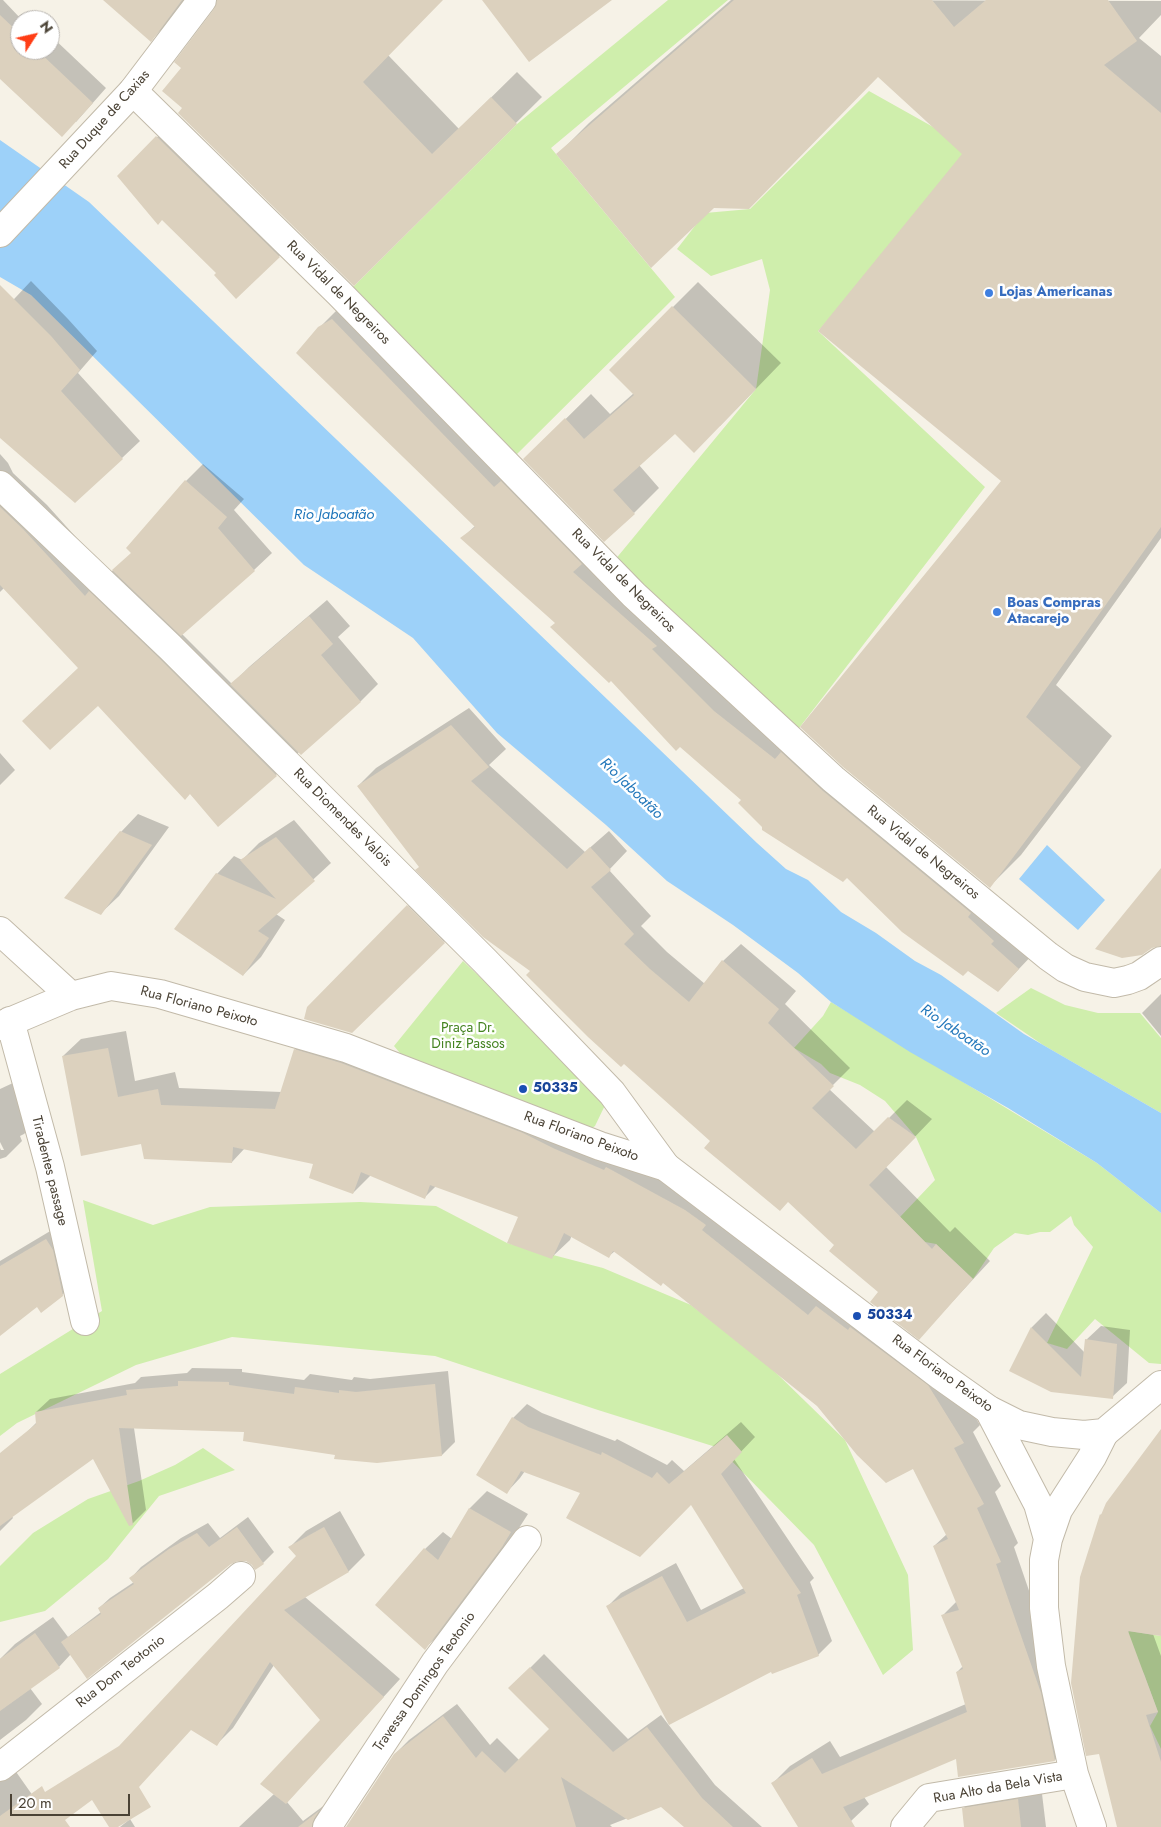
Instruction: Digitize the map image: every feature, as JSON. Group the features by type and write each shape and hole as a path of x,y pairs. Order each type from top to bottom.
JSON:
{"street":[{"name":"Rua Duque de Caxias","path":"0,233 133,91 202,0"},
{"name":"Rua Vidal de Negreiros","path":"133,91 339,294 634,595 833,779 1065,968 1085,976 1114,983 1140,976 1161,960"},
{"name":"Rua Diomendes Valois","path":"0,485 170,647 485,961 612,1093 666,1167"},
{"path":"0,932 71,996"},
{"name":"Rua Floriano Peixoto","path":"5,1023 71,996 111,986 169,997 346,1048 600,1146 666,1167 989,1410 1019,1425 1052,1432 1084,1435 1104,1433"},
{"name":"Tiradentes passage","path":"5,1023 50,1167 85,1321"},
{"path":"1092,1827 1074,1774 1051,1666 1044,1608 1044,1560 1048,1539 1058,1510 1092,1457 1104,1433 1161,1385"},
{"path":"989,1410 1038,1504 1048,1539"},
{"name":"Travessa Domingos Teotonio","path":"327,1827 435,1663 527,1540"},
{"name":"Rua Dom Teotonio","path":"0,1767 241,1576"},
{"name":"Rua Alto da Bela Vista","path":"905,1827 929,1798 1074,1774"}],"green space":[{"path":"668,0 728,0 551,148 675,297 513,458 348,292 517,124"},
{"path":"869,91 935,128 989,145 818,331 985,487 796,732 614,561 756,389 770,290 762,259 711,276 677,249 705,213 750,209"},
{"name":"Praça Dr. Diniz Passos","path":"463,961 608,1099 595,1126 574,1142 411,1066 394,1046"},
{"path":"1031,988 1065,1005 1098,1013 1140,1013 1161,1038 1161,1113 1043,1045 996,1013"},
{"path":"831,1002 1097,1163 1161,1213 1161,1364 1149,1363 1095,1319 1067,1349 1047,1343 1093,1247 1074,1225 1071,1216 1050,1232 1028,1235 1015,1233 994,1248 973,1279 936,1244 925,1242 900,1217 935,1180 916,1137 885,1101 860,1085 830,1073 821,1064 794,1048 823,1016"},
{"path":"83,1200 153,1225 210,1207 360,1202 436,1206 507,1243 603,1268 691,1305 767,1364 845,1440 908,1575 913,1650 883,1675 814,1545 719,1448 435,1356 232,1337 136,1365 17,1423 0,1436 0,1374 102,1311"},
{"path":"203,1448 235,1470 159,1496 108,1559 45,1611 0,1622 0,1566 33,1533 88,1499 139,1481 175,1465"},
{"path":"1129,1631 1161,1636 1161,1749 1150,1726 1158,1712 1144,1674 1124,1640"}],"water":[{"name":"Rio Jaboatão","path":"0,140 89,202 786,869 808,880 841,912 876,933 915,961 941,975 1024,1034 1161,1113 1161,1213 1097,1163 1008,1108 910,1052 831,1002 798,973 733,925 667,881 606,825 497,733 413,638 304,565 31,295 0,277"},
{"path":"1047,845 1105,900 1078,930 1019,879"}],"building":[{"path":"103,0 182,0 151,42"},
{"path":"217,0 443,0 363,82 432,154 491,97 517,124 354,286 178,113 182,108 162,91 181,68 174,62 214,9"},
{"path":"482,0 612,0 529,62"},
{"path":"734,0 932,0 954,27 986,0 1108,0 1137,41 1104,65 1161,113 1161,527 1026,717 1081,767 990,888 843,767 800,727 1001,481 818,331 962,154 878,77 749,209 714,208 651,268 556,154"},
{"path":"0,15 10,24 10,60 48,60 93,103 62,137 0,79"},
{"path":"156,136 280,257 236,299 214,275 216,273 162,220 158,225 117,176"},
{"path":"0,285 51,336 80,370 61,391 123,459 75,503 0,438"},
{"path":"672,306 756,389 694,453 675,434 613,490 635,514 604,542 523,459 565,418 584,439 634,395 609,370"},
{"path":"332,319 494,487 501,481 582,564 573,572 657,646 652,649 714,711 775,759 781,752 823,791 971,913 968,917 994,941 991,944 1019,969 998,992 968,971 963,976 902,932 847,878 843,882 762,830 762,827 738,803 741,800 680,747 676,751 611,681 609,683 550,627 555,623 460,538 475,527 296,353 318,327"},
{"path":"185,480 227,517 218,528 255,571 181,636 112,570 131,553 126,548"},
{"path":"0,507 85,596 89,591 277,776 218,827 190,794 185,800 98,706 50,750 22,721 78,668 0,585"},
{"path":"309,616 333,644 321,655 361,702 301,755 230,684"},
{"path":"451,725 489,767 471,781 567,869 590,847 611,870 591,887 634,934 624,944 650,969 689,1002 722,960 779,1009 768,1023 834,1086 812,1108 856,1149 888,1117 916,1137 869,1185 932,1249 936,1244 973,1279 919,1340 870,1302 878,1292 829,1251 834,1245 788,1202 780,1211 704,1148 710,1141 624,1064 621,1067 588,1037 526,975 530,971 483,937 415,870 419,867 357,786"},
{"path":"120,831 152,845 101,915 64,898"},
{"path":"276,837 315,881 258,931 269,938 243,976 174,929 216,873 276,899 240,860"},
{"path":"1161,868 1161,946 1152,948 1142,955 1122,958 1095,949"},
{"path":"407,905 445,943 352,1033 304,1019 307,1007"},
{"path":"108,1048 118,1097 158,1089 161,1105 275,1109 294,1049 341,1063 523,1133 604,1170 606,1167 685,1210 706,1225 702,1230 808,1315 816,1306 848,1330 850,1327 928,1385 964,1443 954,1448 984,1504 977,1508 1001,1562 996,1564 1041,1693 1055,1761 958,1777 956,1759 843,1807 855,1827 798,1827 771,1783 812,1758 822,1774 967,1712 956,1672 963,1669 941,1615 959,1610 933,1546 948,1539 913,1469 886,1483 857,1455 817,1406 663,1283 661,1286 613,1251 609,1258 564,1233 552,1259 507,1243 518,1217 430,1185 425,1199 361,1172 353,1194 309,1178 313,1164 233,1147 232,1163 144,1159 141,1144 81,1156 62,1056"},
{"path":"46,1239 53,1250 63,1296 41,1313 37,1307 0,1336 0,1266"},
{"path":"1031,1327 1081,1377 1085,1339 1117,1344 1113,1399 1051,1392 1009,1371"},
{"path":"178,1381 229,1382 229,1385 294,1394 295,1387 339,1393 339,1390 356,1392 435,1384 442,1456 377,1463 334,1459 335,1455 243,1441 244,1432 119,1428 133,1525 129,1526 93,1459 0,1526 0,1453 36,1424 35,1412 127,1395 126,1390 178,1386"},
{"path":"512,1417 528,1427 601,1455 602,1452 652,1478 657,1472 669,1484 727,1435 742,1452 721,1474 801,1593 797,1595 819,1656 772,1674 771,1672 669,1725 606,1606 662,1576 687,1622 746,1593 691,1505 640,1557 566,1518 580,1493 521,1471 507,1494 476,1475"},
{"path":"1161,1429 1161,1636 1128,1631 1158,1712 1146,1715 1161,1762 1161,1827 1117,1827 1099,1754 1086,1756 1071,1683 1080,1577 1100,1514 1106,1503"},
{"path":"469,1508 511,1532 502,1547 425,1650 375,1605 424,1548 438,1560"},
{"path":"237,1527 264,1564 255,1570 246,1561 238,1561 231,1564 87,1679 61,1642 101,1614 98,1608 134,1584 129,1578 169,1549 197,1533 209,1547"},
{"path":"324,1527 349,1572 284,1610 384,1697 286,1804 260,1784 320,1720 270,1662 217,1746 191,1730 139,1787 151,1807 118,1827 109,1827 92,1800 65,1820 70,1827 0,1827 0,1816 42,1786 45,1792 119,1746 296,1556 288,1547"},
{"path":"35,1633 60,1668 0,1711 0,1659"},
{"path":"530,1667 613,1752 647,1727 702,1798 733,1827 684,1827 661,1807 628,1820 561,1777 576,1827 346,1827 394,1754 443,1716 476,1758 482,1751 505,1773 549,1729 508,1688"},
{"path":"1018,1799 1021,1827 964,1827 962,1808"},
{"path":"319,1811 312,1827 298,1827"}],"place":[{"name":"Lojas Americanas","path":"989,293"},
{"name":"Boas Compras Atacarejo","path":"997,612"},
{"name":"50335","path":"523,1089"},
{"name":"50334","path":"857,1316"}]}
